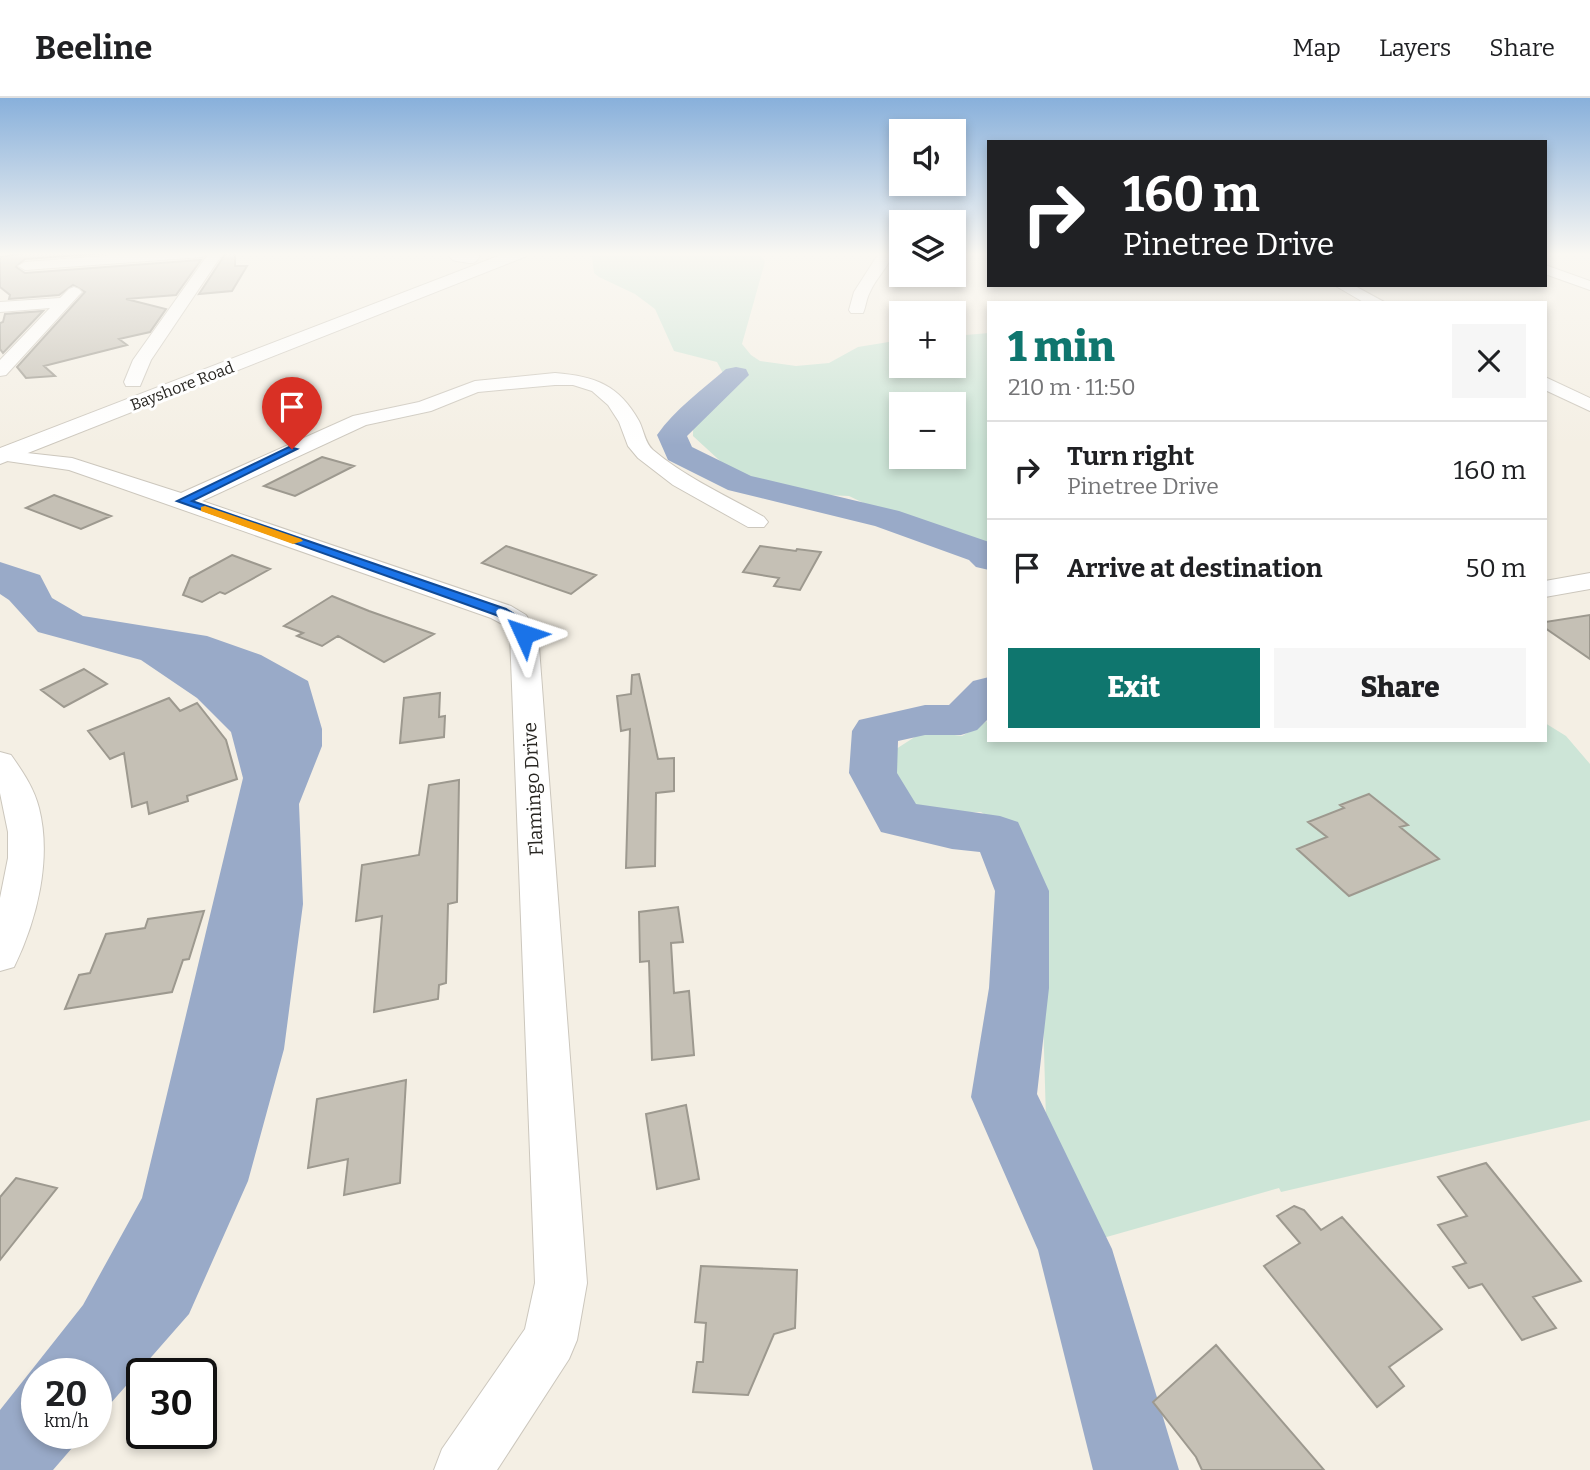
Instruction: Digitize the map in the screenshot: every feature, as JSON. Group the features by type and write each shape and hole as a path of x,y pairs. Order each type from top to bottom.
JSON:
{"main road":[{"path":"267,331 303,317"},
{"name":"Bayshore Road","path":"3,456 138,391 344,317"},
{"name":"Bayshore Road","path":"110,391 138,391 158,373"}],"street":[{"path":"0,371 50,317"},
{"path":"138,391 142,360 172,317"},
{"path":"183,501 336,429 376,415 424,407 475,387 555,379 587,382 599,387 615,401 629,422 638,446 645,454 681,480 756,522"},
{"path":"1549,387 1590,405"},
{"name":"Flamingo Drive","path":"3,456 72,464 183,501 501,612 516,621 524,634 561,1283 550,1340 463,1470"},
{"path":"1547,589 1590,581"},
{"path":"0,763 12,782 22,809 26,848 19,900 0,956"}],"green space":[{"path":"659,317 750,317 742,344 751,355 760,361 796,366 829,363 858,347 889,342 889,378 966,378 966,335 987,333 987,562 849,496 804,494 731,471 693,436 700,414 732,390 717,362 674,351"},
{"path":"987,721 987,742 1547,742 1547,724 1566,736 1590,764 1590,1120 1281,1192 1279,1188 1096,1240 1046,1120 1039,874 1007,829 981,812 926,813 890,785 893,751 924,731 962,736"}],"water":[{"path":"0,562 40,575 52,598 83,616 207,636 261,655 308,681 322,729 322,746 299,804 303,904 284,1049 248,1181 189,1314 150,1358 126,1358 126,1386 112,1402 112,1358 41,1358 83,1305 142,1198 243,778 231,732 197,698 141,660 38,632 9,600 0,594"},
{"path":"21,1383 21,1449 71,1449 53,1470 0,1470 0,1410"}],"building":[{"path":"4,317 37,317 3,353 0,349 0,323"},
{"path":"62,317 160,317 150,332 119,339 127,345 44,366 55,376 26,378 17,367"},
{"path":"322,457 354,466 295,496 264,486"},
{"path":"54,495 111,516 81,529 26,508"},
{"path":"506,546 596,575 571,594 482,563"},
{"path":"760,546 821,552 800,590 774,586 779,578 743,572"},
{"path":"232,555 270,569 225,594 220,592 202,602 183,595 190,578"},
{"path":"332,596 434,634 384,662 338,636 322,646 297,636 303,633 284,626"},
{"path":"1590,615 1590,659 1547,629 1547,622"},
{"path":"84,669 107,684 64,707 41,690"},
{"path":"639,674 658,759 674,758 674,791 656,793 655,866 626,868 630,729 621,731 617,696 631,694 632,675"},
{"path":"440,693 439,717 445,716 444,737 400,743 404,698"},
{"path":"169,698 180,711 197,703 226,740 237,779 187,796 188,801 149,814 147,802 132,807 124,753 110,759 88,731"},
{"path":"459,780 457,902 448,904 446,983 439,985 438,999 374,1012 382,916 356,921 362,865 419,855 429,785"},
{"path":"1369,794 1408,825 1400,827 1439,859 1349,896 1297,849 1327,837 1308,822 1344,808 1340,805"},
{"path":"678,907 683,942 671,943 674,993 689,991 694,1055 652,1060 649,961 640,962 639,912"},
{"path":"204,911 189,959 183,960 172,992 65,1009 79,975 90,973 106,934 145,928 148,919"},
{"path":"406,1080 400,1183 344,1195 348,1159 308,1168 317,1099"},
{"path":"686,1105 699,1179 657,1189 646,1114"},
{"path":"1486,1163 1581,1281 1533,1297 1556,1328 1522,1340 1482,1284 1469,1288 1453,1267 1466,1263 1438,1225 1467,1216 1438,1177"},
{"path":"16,1178 57,1188 0,1260 0,1197"},
{"path":"1294,1206 1304,1210 1321,1230 1342,1217 1442,1329 1389,1367 1404,1386 1377,1407 1264,1266 1300,1243 1277,1216"},
{"path":"701,1266 797,1270 795,1328 774,1334 748,1395 693,1392 697,1362 703,1362 706,1323 695,1322"},
{"path":"1216,1345 1324,1470 1202,1470 1196,1457 1153,1402"}],"waterway":[{"path":"736,375 685,419 672,435 679,453 740,483 887,518 982,552 987,557"},
{"path":"987,693 961,720 925,720 875,731 873,773 899,819 952,830 1000,835 1022,891 1019,988 1004,1097 1075,1249 1136,1470"}],"slow traffic":[{"path":"205,509 297,541"}],"route":[{"path":"292,449 183,501 501,612 516,621 524,634"}]}
